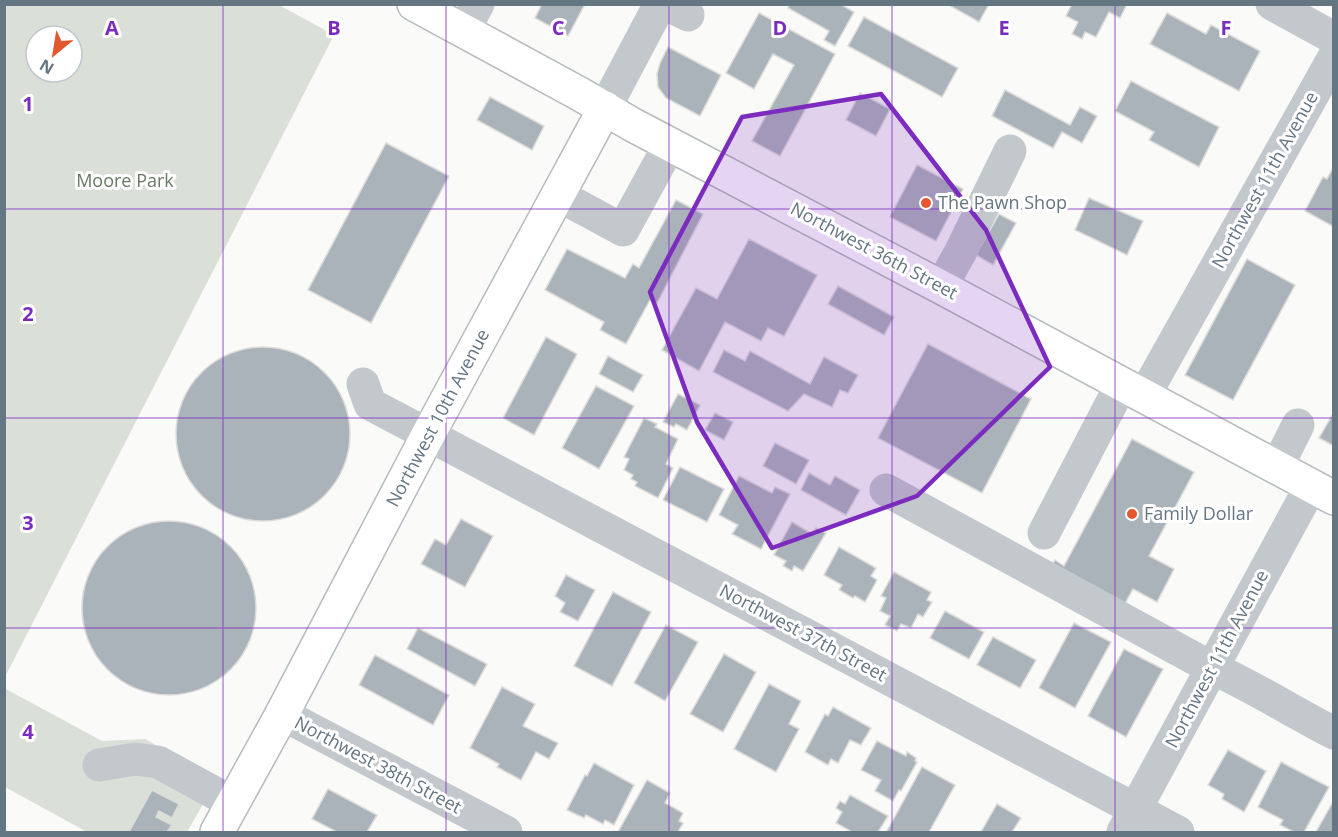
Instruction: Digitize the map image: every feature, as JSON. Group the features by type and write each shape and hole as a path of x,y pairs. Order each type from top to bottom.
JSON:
{"main road":[{"name":"Northwest 36th Street","path":"414,4 471,17 605,108 1322,492"},
{"name":"Northwest 10th Avenue","path":"217,832 605,108"}],"street":[{"path":"1272,4 1334,38"},
{"name":"Northwest 10th Avenue","path":"605,108 671,8"},
{"name":"Northwest 11th Avenue","path":"1044,533 1133,391 1334,57"},
{"path":"558,195 623,230 670,144"},
{"path":"941,287 1010,151"},
{"name":"Northwest 37th Street","path":"363,384 370,404 1129,821 1178,832"},
{"path":"1277,467 1298,424"},
{"path":"886,490 1334,733"},
{"name":"Northwest 11th Avenue","path":"1129,821 1212,668 1322,492"},
{"name":"Northwest 38th Street","path":"282,714 506,832"},
{"path":"99,765 135,759 158,762 233,803"}],"highlighted area":[{"path":"881,94 986,230 1050,367 917,496 772,548 697,422 650,292 742,117"}],"green space":[{"name":"Moore Park","path":"5,4 279,5 334,35 5,677"},
{"path":"4,688 102,741 145,739 217,780 187,832 87,832 5,787"}],"building":[{"path":"542,4 585,4 568,36 535,18"},
{"path":"790,4 840,4 854,12 835,46 824,40 829,31 788,8"},
{"path":"947,4 989,4 979,22"},
{"path":"1072,4 1127,4 1120,18 1109,12 1096,37 1085,32 1082,39 1072,34 1078,22 1066,16"},
{"path":"759,13 835,54 780,156 752,141 794,65 773,54 754,89 726,73"},
{"path":"1167,13 1206,34 1211,25 1260,51 1239,91 1150,44"},
{"path":"864,17 958,68 942,97 848,46"},
{"path":"668,47 721,75 700,116 666,98 658,87 657,74"},
{"path":"1131,81 1219,127 1199,167 1149,140 1154,132 1115,111"},
{"path":"1005,90 1070,125 1080,107 1097,116 1082,143 1062,132 1053,148 992,116"},
{"path":"860,93 890,109 876,136 846,120"},
{"path":"490,97 544,126 532,150 477,120"},
{"path":"386,143 449,176 371,323 308,290"},
{"name":"The Pawn Shop","path":"917,165 963,189 936,241 890,217"},
{"path":"1334,166 1334,227 1305,211 1323,177 1327,179"},
{"path":"1089,198 1143,221 1127,255 1075,230"},
{"path":"676,200 703,214 657,303 650,300 626,344 600,330 604,322 545,290 567,249 625,278 633,264 639,268"},
{"path":"999,214 1016,223 993,265 976,255"},
{"path":"749,239 817,275 784,336 768,328 761,341 725,322 699,371 662,350 696,288 717,299"},
{"path":"1247,259 1295,285 1233,400 1185,375"},
{"path":"838,286 894,317 884,335 828,304"},
{"path":"546,337 577,354 534,435 503,418"},
{"path":"928,344 1031,399 982,493 878,438"},
{"path":"263,347 296,354 311,362 324,373 335,386 343,401 350,434 343,467 335,482 324,495 311,506 296,514 263,521 230,514 215,506 202,495 191,482 183,467 176,434 183,401 191,386 202,373 215,362 230,354"},
{"path":"724,350 745,361 750,351 810,384 824,357 858,375 848,393 840,390 832,407 804,394 788,411 713,372"},
{"path":"608,356 643,375 633,392 599,374"},
{"path":"596,386 634,406 599,469 562,448"},
{"path":"678,394 700,405 687,430 676,424 674,427 663,422"},
{"path":"1334,412 1334,446 1319,438"},
{"path":"715,413 733,422 724,440 705,430"},
{"path":"644,418 657,424 655,427 678,439 666,464 673,468 658,498 635,486 637,482 631,479 633,475 624,470 629,459 624,457"},
{"name":"Family Dollar","path":"1132,439 1194,472 1149,556 1174,569 1157,602 1133,589 1123,607 1051,568 1055,560 1064,566"},
{"path":"775,443 809,460 796,484 763,466"},
{"path":"680,467 724,489 707,522 663,500"},
{"path":"809,473 830,485 835,476 860,490 846,515 801,490"},
{"path":"739,476 772,493 775,487 790,494 761,549 732,534 738,525 719,515"},
{"path":"461,519 493,536 465,587 421,564 435,539 446,545"},
{"path":"169,521 202,528 231,546 249,575 256,608 249,641 231,670 202,688 169,695 136,688 107,670 89,641 82,608 89,575 107,546 136,528"},
{"path":"792,522 812,534 816,528 826,533 803,571 794,566 792,571 783,566 786,561 774,555"},
{"path":"839,547 876,568 871,576 877,580 865,602 839,590 842,585 824,575"},
{"path":"894,572 931,592 927,600 932,602 923,617 918,614 911,628 901,624 897,631 885,625 890,616 880,611 886,598 881,596"},
{"path":"566,575 595,590 578,621 560,612 565,603 555,596"},
{"path":"613,592 651,612 612,686 574,666"},
{"path":"945,611 984,632 969,659 930,638"},
{"path":"1074,623 1111,642 1075,708 1039,688"},
{"path":"666,625 698,642 665,701 634,683"},
{"path":"418,628 487,664 475,686 407,649"},
{"path":"993,637 1036,660 1020,688 977,665"},
{"path":"1124,649 1163,669 1126,737 1088,716"},
{"path":"724,654 756,672 723,732 690,714"},
{"path":"375,655 449,695 433,725 359,685"},
{"path":"769,684 801,701 789,724 799,729 776,772 734,749"},
{"path":"502,687 535,704 523,726 558,743 549,759 536,752 521,780 497,767 499,764 470,748"},
{"path":"833,707 871,728 861,745 850,740 838,763 831,759 828,765 805,752 825,714 828,716"},
{"path":"877,741 906,756 907,752 916,758 917,762 893,801 875,791 881,780 861,770"},
{"path":"1228,750 1266,771 1244,812 1222,799 1224,794 1208,785"},
{"path":"1281,762 1329,787 1304,832 1294,832 1280,825 1283,820 1258,807"},
{"path":"594,763 634,785 614,825 605,820 603,824 586,815 584,818 567,810 585,775 587,776"},
{"path":"922,767 955,785 929,832 887,831"},
{"path":"647,780 670,793 665,803 683,813 679,821 683,823 678,832 618,832"},
{"path":"328,789 377,815 367,832 337,832 312,819"},
{"path":"152,790 179,804 172,818 159,811 156,817 172,825 167,832 129,832"},
{"path":"850,795 888,816 878,832 852,832 836,823 842,812 836,808 840,801 845,804"},
{"path":"1334,800 1334,832 1316,832"},
{"path":"997,804 1021,818 1012,832 981,832"}],"place":[{"name":"The Pawn Shop","path":"926,203"},
{"name":"Family Dollar","path":"1132,514"}]}
